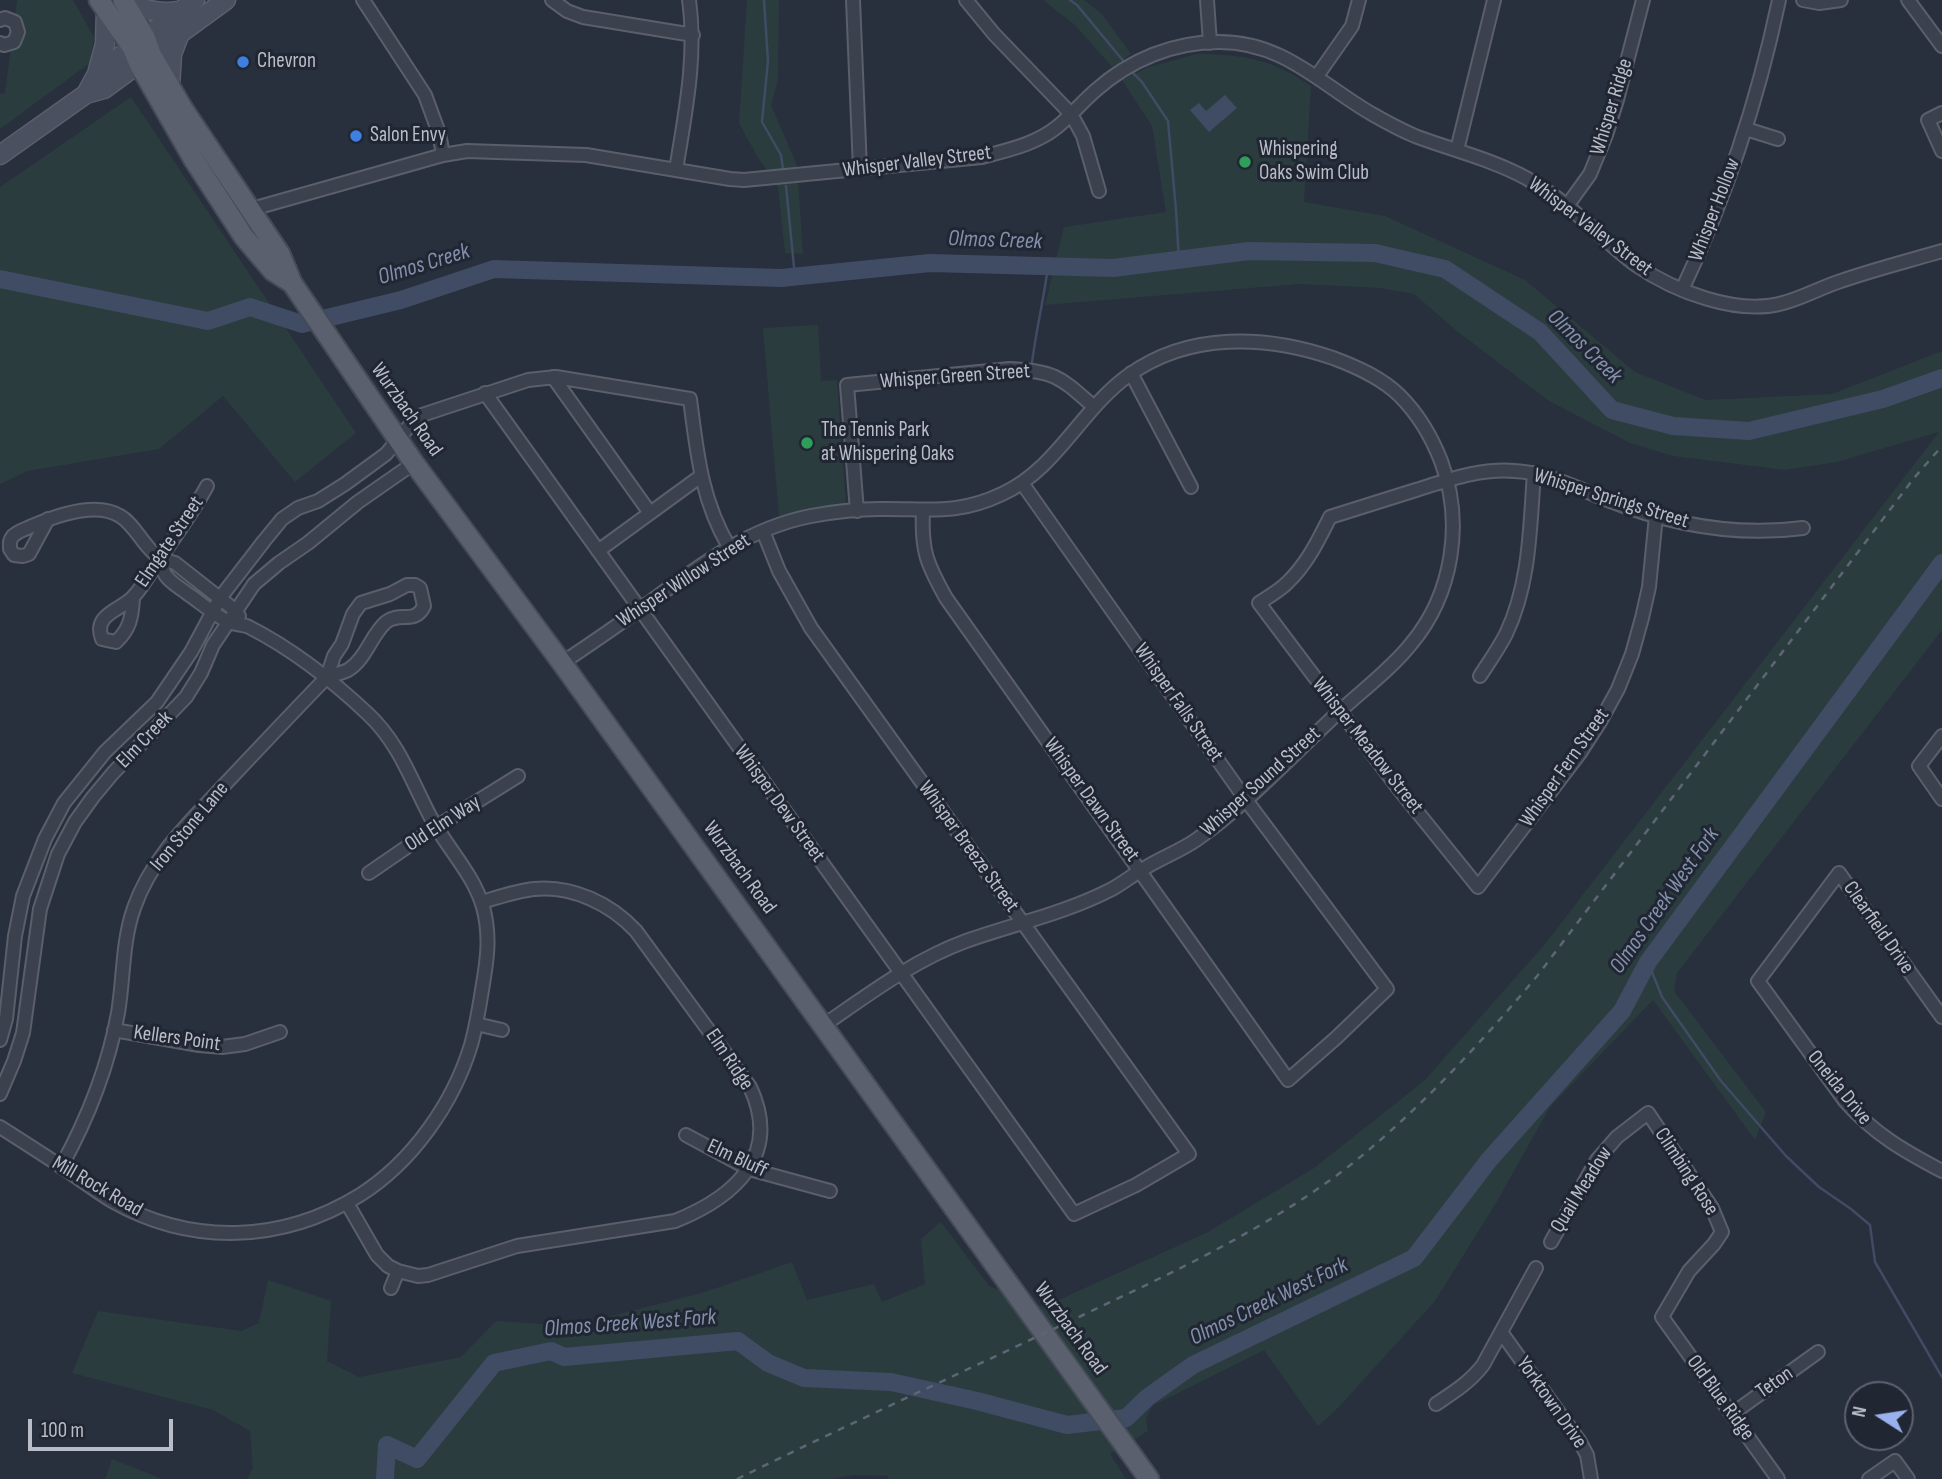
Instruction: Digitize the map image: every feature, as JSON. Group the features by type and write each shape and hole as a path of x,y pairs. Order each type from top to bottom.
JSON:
{"main road":[{"path":"0,155 86,94 104,89 179,11 195,0"},
{"path":"97,74 180,33 226,0"},
{"path":"113,2 164,13 179,11"},
{"path":"113,2 142,51"},
{"path":"86,94 97,74 113,2"},
{"path":"170,87 172,54 180,33"},
{"name":"Wurzbach Road","path":"142,51 170,87 214,157 281,254 292,283 414,463 824,1025 1149,1479"},
{"name":"Wurzbach Road","path":"142,51 201,170 244,237 273,271 292,283"},
{"path":"201,170 217,175 237,207 251,209 249,220 265,246 273,271"}],"street":[{"path":"363,0 425,95 439,133 443,155"},
{"path":"552,0 567,11 583,17 693,35"},
{"path":"676,170 690,81 693,35 689,0"},
{"path":"853,0 860,169"},
{"path":"966,0 994,34 1071,114 1083,136 1099,191"},
{"path":"1207,0 1210,43"},
{"path":"1317,76 1352,26 1359,0"},
{"path":"1457,150 1494,0"},
{"name":"Whisper Ridge","path":"1567,206 1590,174 1606,135 1643,0"},
{"name":"Whisper Hollow","path":"1682,290 1721,201 1746,129 1779,0"},
{"path":"1803,0 1840,0"},
{"path":"1908,0 1942,46"},
{"path":"0,20 5,18 15,22 19,32 14,42 5,46 0,43"},
{"name":"Whisper Valley Street","path":"251,209 443,155 467,151 577,154 744,180 982,157 1010,150 1056,128 1095,90 1138,60 1182,46 1210,43 1260,49 1296,63 1381,119 1415,136 1487,160 1525,178 1567,206 1638,266 1682,290 1709,299 1751,306 1786,303 1839,281 1942,251"},
{"path":"1942,113 1928,120 1942,151"},
{"path":"1746,129 1778,139"},
{"name":"Whisper Willow Street","path":"562,663 704,563 762,531 806,517 839,511 955,509 1005,493 1049,461 1104,396 1131,373 1156,359 1192,346 1212,342 1271,342 1317,353 1365,372 1399,395 1416,415 1436,448 1447,480"},
{"name":"Whisper Green Street","path":"857,510 846,385 1010,369 1029,370 1055,376 1094,407"},
{"path":"1131,373 1191,487"},
{"path":"553,377 650,513"},
{"name":"Elm Creek","path":"0,1040 6,1019 23,896 45,839 64,803 105,752 156,702 176,676 220,597 282,519 298,508 318,501 386,454 422,415 528,380 553,377 690,399 701,476"},
{"name":"Whisper Dew Street","path":"485,393 1074,1214"},
{"name":"Elm Creek","path":"0,1094 23,1033 40,909 58,854 75,822 93,797 186,696 201,673 213,645 254,584 369,494 414,463"},
{"name":"Whisper Springs Street","path":"1259,603 1285,585 1301,567 1314,549 1330,517 1475,473 1534,473 1656,516 1717,530 1740,532 1803,528"},
{"path":"1480,676 1506,634 1523,582 1528,555 1534,473"},
{"path":"356,476 369,494"},
{"path":"598,551 701,476 711,511 729,547"},
{"name":"Whisper Sound Street","path":"824,1025 901,973 963,942 1058,911 1112,888 1194,841 1246,800 1396,661 1412,644 1433,612 1447,576 1453,538 1447,480"},
{"name":"Whisper Falls Street","path":"1022,483 1246,800 1387,989 1288,1080"},
{"name":"Elmgate Street","path":"133,598 197,506 207,486"},
{"name":"Mill Rock Road","path":"0,1127 124,1207 163,1223 205,1232 254,1233 279,1229 326,1214 369,1189 388,1174 410,1153 445,1104 459,1077 476,1024 488,952 488,926 482,902 470,877 436,827 409,769 386,733 371,716 309,663 245,625 229,622 187,593 167,577 160,559 119,515 93,510 48,519"},
{"name":"Whisper Dawn Street","path":"923,511 922,531 926,559 946,598 1288,1080"},
{"name":"Whisper Fern Street","path":"1478,887 1580,753 1601,722 1618,689 1642,618 1656,516"},
{"name":"Whisper Breeze Street","path":"762,531 784,581 811,628 1189,1154 1136,1185 1074,1214"},
{"name":"Mill Rock Road","path":"160,559 175,563 220,597 236,611 245,625"},
{"path":"187,593 195,580"},
{"path":"407,585 420,588 424,606 421,613 388,620 349,670 327,677 353,614 361,603 390,594 407,585"},
{"path":"382,596 388,620"},
{"name":"Whisper Meadow Street","path":"1259,603 1339,711 1478,887"},
{"name":"Iron Stone Lane","path":"61,1167 80,1133 110,1049 128,928 151,869 177,836 327,677"},
{"path":"1942,736 1919,766 1942,799"},
{"name":"Old Elm Way","path":"369,873 518,776"},
{"name":"Clearfield Drive","path":"1758,981 1839,873 1942,1017"},
{"name":"Elm Ridge","path":"398,1270 418,1276 428,1275 517,1246 674,1221 697,1211 724,1193 749,1169 758,1148 760,1117 750,1087 628,922 597,901 548,889 516,892 482,902"},
{"name":"Oneida Drive","path":"1758,981 1859,1117 1893,1144 1942,1171"},
{"path":"476,1024 502,1030"},
{"name":"Kellers Point","path":"114,1030 222,1047 245,1044 280,1032"},
{"name":"Climbing Rose","path":"1648,1113 1712,1208 1722,1232 1689,1271 1662,1317"},
{"name":"Quail Meadow","path":"1551,1242 1597,1160 1617,1136 1648,1113"},
{"name":"Elm Bluff","path":"686,1135 749,1169 830,1191"},
{"path":"347,1203 377,1255 388,1266 398,1270 391,1287"},
{"path":"1436,1404 1473,1377 1483,1365 1536,1268"},
{"name":"Old Blue Ridge","path":"1662,1317 1778,1479"},
{"name":"Yorktown Drive","path":"1501,1332 1580,1442 1587,1455 1591,1479"},
{"name":"Teton","path":"1732,1414 1818,1352"},
{"path":"1869,1479 1895,1461 1908,1479"}],"shaded area":[{"path":"17,0 73,0 94,37 90,63 0,129 0,94 5,93"},
{"path":"747,0 779,0 778,80 771,105 797,165 803,254 785,253 778,187 739,123"},
{"path":"1043,0 1084,0 1102,14 1131,54 1112,67 1075,25"},
{"path":"1196,54 1228,55 1256,60 1297,77 1311,86 1304,202 1385,216 1525,280 1635,372 1705,400 1832,394 1942,351 1942,630 1677,973 1674,991 1766,1112 1755,1140 1653,1000 1550,1107 1496,1203 1435,1301 1335,1411 1318,1426 1264,1350 1152,1406 1146,1418 1148,1431 1110,1454 1126,1479 888,1479 888,1476 853,1475 831,1479 247,1479 253,1468 250,1431 213,1410 72,1373 98,1311 241,1331 259,1323 268,1280 331,1301 327,1361 359,1377 461,1357 496,1321 573,1326 705,1292 792,1262 807,1300 874,1284 882,1302 925,1284 921,1239 941,1222 989,1286 1043,1307 1208,1232 1314,1168 1424,1081 1545,944 1939,432 1837,462 1785,470 1673,456 1630,443 1549,401 1458,332 1414,294 1380,288 1299,284 1045,305 1064,227 1166,212 1152,126 1122,80 1149,67"},
{"path":"131,97 356,433 295,482 223,396 159,449 28,471 0,484 0,187"},
{"name":"The Tennis Park at Whispering Oaks","path":"818,325 821,381 837,380 846,505 779,516 763,328"},
{"path":"112,1459 162,1479 105,1479"}],"water":[{"path":"1225,95 1237,108 1209,132 1190,110 1199,103 1206,111"}],"waterway":[{"path":"764,0 768,61 762,122 781,155 783,169"},
{"path":"1070,0 1125,63"},
{"path":"1131,71 1142,82 1168,121 1179,260"},
{"path":"786,186 795,277"},
{"name":"Olmos Creek","path":"0,279 208,321 250,307 302,324 401,300 494,269 781,278 930,263 1113,268 1249,251 1375,253 1445,269 1540,332 1612,410 1673,426 1749,431 1883,399 1942,378"},
{"path":"1032,363 1048,266"},
{"name":"Olmos Creek West Fork","path":"385,1479 387,1445 417,1459 494,1363 551,1351 564,1357 738,1341 768,1363 804,1378 891,1382 1067,1425 1126,1418 1148,1397 1193,1365 1414,1258 1489,1160 1622,1011 1648,962 1942,563"},
{"path":"1648,962 1662,997 1721,1081 1786,1156 1819,1187 1870,1225 1875,1262 1942,1377"}],"railway":[{"path":"737,1479 1221,1247 1322,1186 1378,1142 1450,1073 1538,975 1914,478 1942,446"}],"place":[{"name":"Chevron","path":"243,62"},
{"name":"Salon Envy","path":"356,136"},
{"name":"Whispering Oaks Swim Club","path":"1245,162"},
{"name":"The Tennis Park at Whispering Oaks","path":"807,443"}]}
